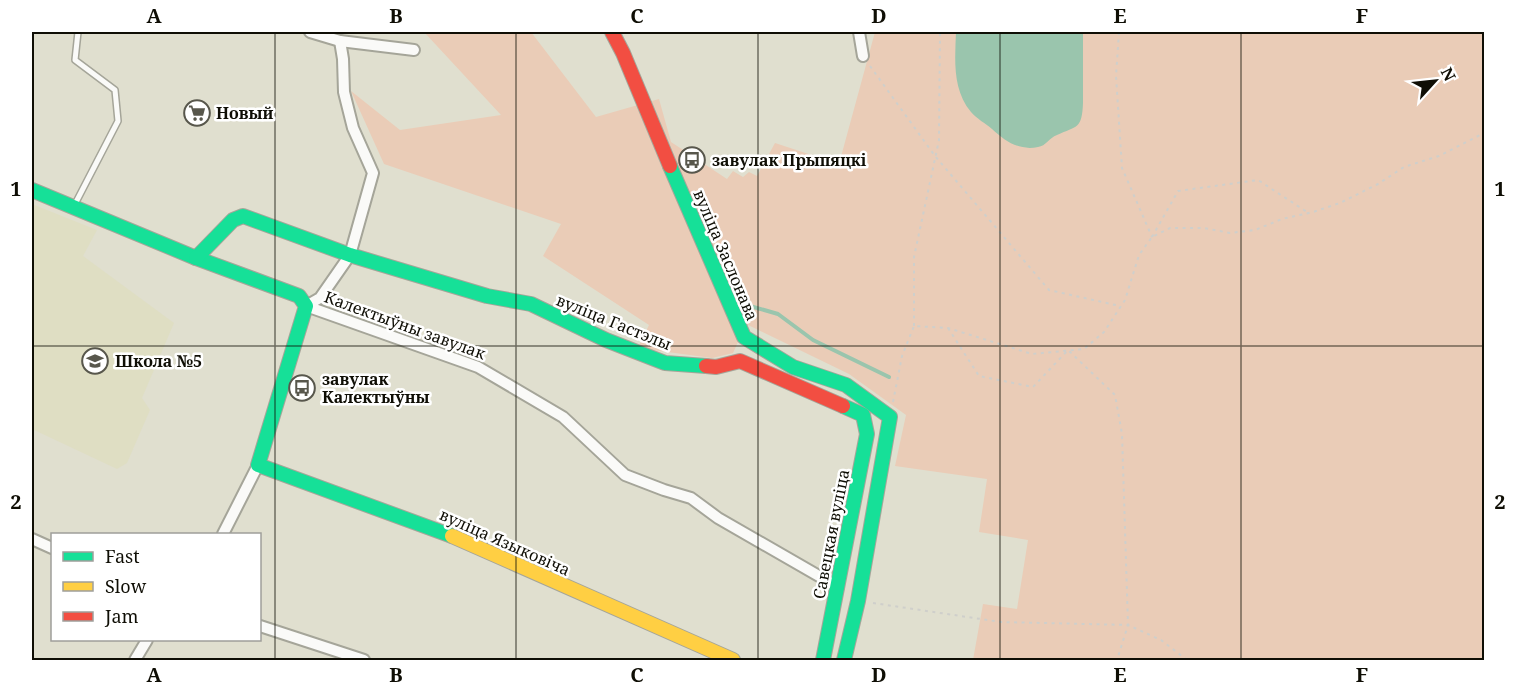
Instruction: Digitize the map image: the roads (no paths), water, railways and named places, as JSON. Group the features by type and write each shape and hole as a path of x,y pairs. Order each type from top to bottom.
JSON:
{"street":[{"path":"310,32 340,41 414,50"},
{"name":"вуліца Заслонава","path":"612,32 744,338 793,367 846,385 890,417 858,601 844,660"},
{"path":"859,32 863,56"},
{"path":"224,533 258,465 306,306 320,298 350,255 373,172 353,128 346,101 340,41"},
{"name":"Калектыўны завулак","path":"32,190 196,258 299,296 306,306 478,367 563,417 625,475 691,498 718,518 838,586"},
{"name":"вуліца Гастэлы","path":"196,258 233,220 243,216 350,255 488,296 531,304 606,340 665,363 716,367 740,361 863,415"},
{"name":"Савецкая вуліца","path":"822,660 867,434 863,415"},
{"name":"вуліца Языковіча","path":"258,465 443,532 733,660"},
{"path":"32,539 51,548"},
{"path":"261,626 364,660"},
{"path":"135,660 146,641"}],"lane":[{"path":"74,207 118,121 115,90 75,60 78,32"}],"waterway":[{"path":"750,306 778,314 813,340 889,377"}],"place":[{"name":"Новый","path":"197,113"},
{"name":"завулак Прыпяцкі","path":"692,160"},
{"name":"Школа №5","path":"95,361"},
{"name":"завулак Калектыўны","path":"302,388"}]}
